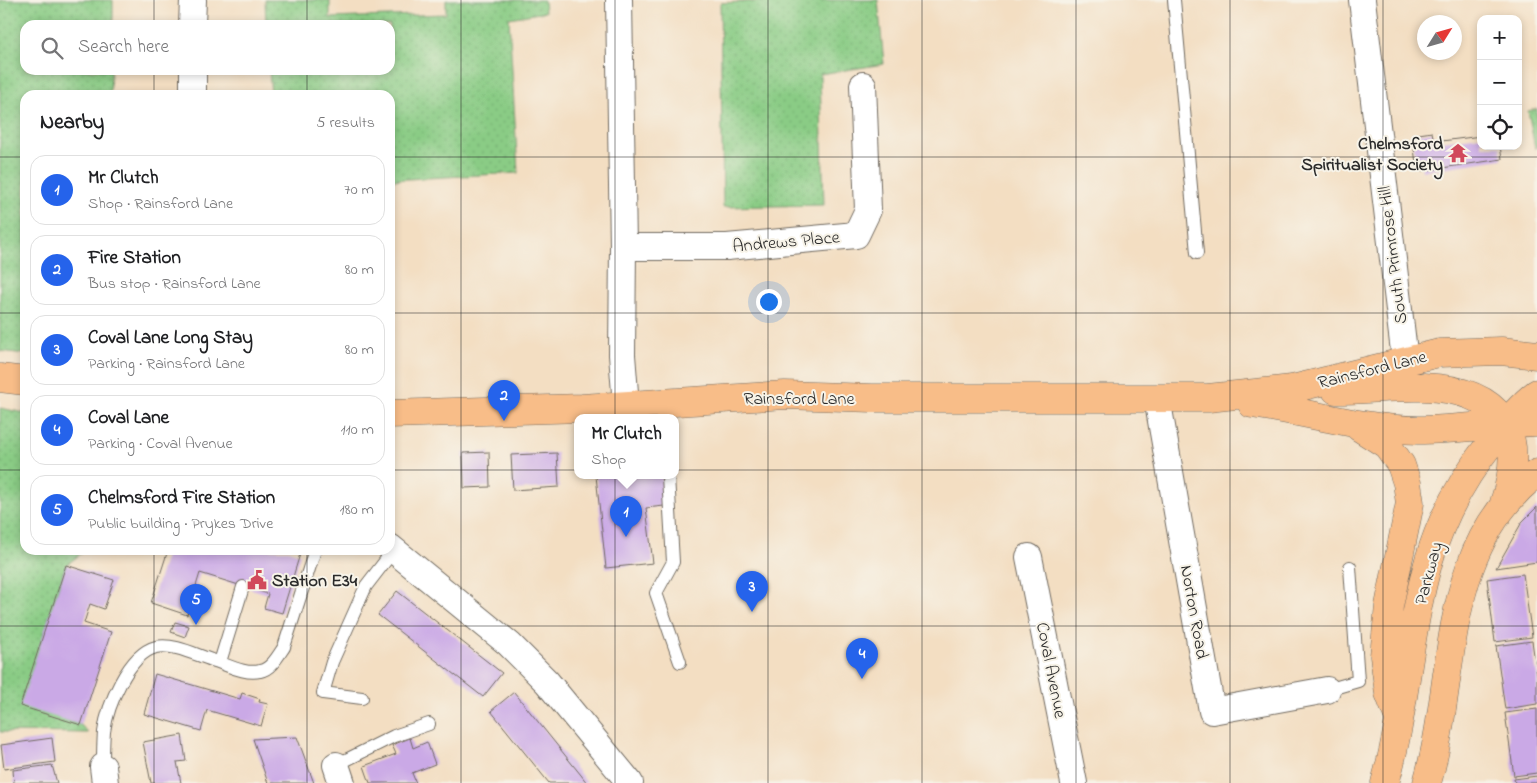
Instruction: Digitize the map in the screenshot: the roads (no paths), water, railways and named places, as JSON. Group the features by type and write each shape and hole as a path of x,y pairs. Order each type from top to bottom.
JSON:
{"main road":[{"name":"Rainsford Lane","path":"395,414 582,413 626,405 659,411 785,396 872,398 1208,398 1292,389 1439,353 1469,351 1537,355"},
{"path":"0,378 20,380"},
{"path":"1292,389 1348,390 1426,387 1468,393 1490,406 1507,423 1514,461 1512,481 1504,503 1469,565 1457,612 1440,721 1427,783"},
{"name":"Parkway","path":"1385,783 1400,722 1415,628 1429,560 1447,512 1466,477 1507,423 1526,402 1537,394"},
{"name":"Rainsford Lane","path":"1208,398 1294,410 1357,425 1418,430 1537,422"},
{"path":"1357,425 1387,445 1401,465 1408,484 1410,502 1390,606 1384,656 1389,693 1400,722"},
{"path":"1504,503 1537,472"}],"street":[{"path":"192,20 193,0"},
{"path":"619,0 623,247 622,354 626,405"},
{"name":"South Primrose Hill","path":"1362,0 1405,360"},
{"path":"193,75 193,90"},
{"name":"Andrews Place","path":"623,247 727,247 856,235 868,210 863,85"},
{"name":"Norton Road","path":"1157,398 1212,711 1327,690"},
{"path":"395,551 510,644 547,682 630,783"},
{"name":"Coval Avenue","path":"1029,557 1074,783"}],"lane":[{"path":"1174,0 1197,253"},
{"path":"668,479 673,562 656,593 680,662"},
{"path":"104,775 104,733 108,716 112,701 134,662 146,652 156,647 171,648 247,672 261,671 275,662 284,647 313,555"},
{"path":"362,698 323,693 332,662 366,586 388,555"},
{"path":"1327,690 1358,681 1350,568"},
{"path":"220,662 243,586"},
{"path":"339,774 394,736 429,724"}],"place":[{"name":"Chelmsford Spiritualist Society","path":"1458,153"},
{"name":"Fire Station","path":"504,421"},
{"name":"Mr Clutch","path":"626,537"},
{"name":"Station E34","path":"257,580"},
{"name":"Coval Lane Long Stay","path":"752,612"},
{"name":"Chelmsford Fire Station","path":"196,625"},
{"name":"Coval Lane","path":"862,679"}]}
